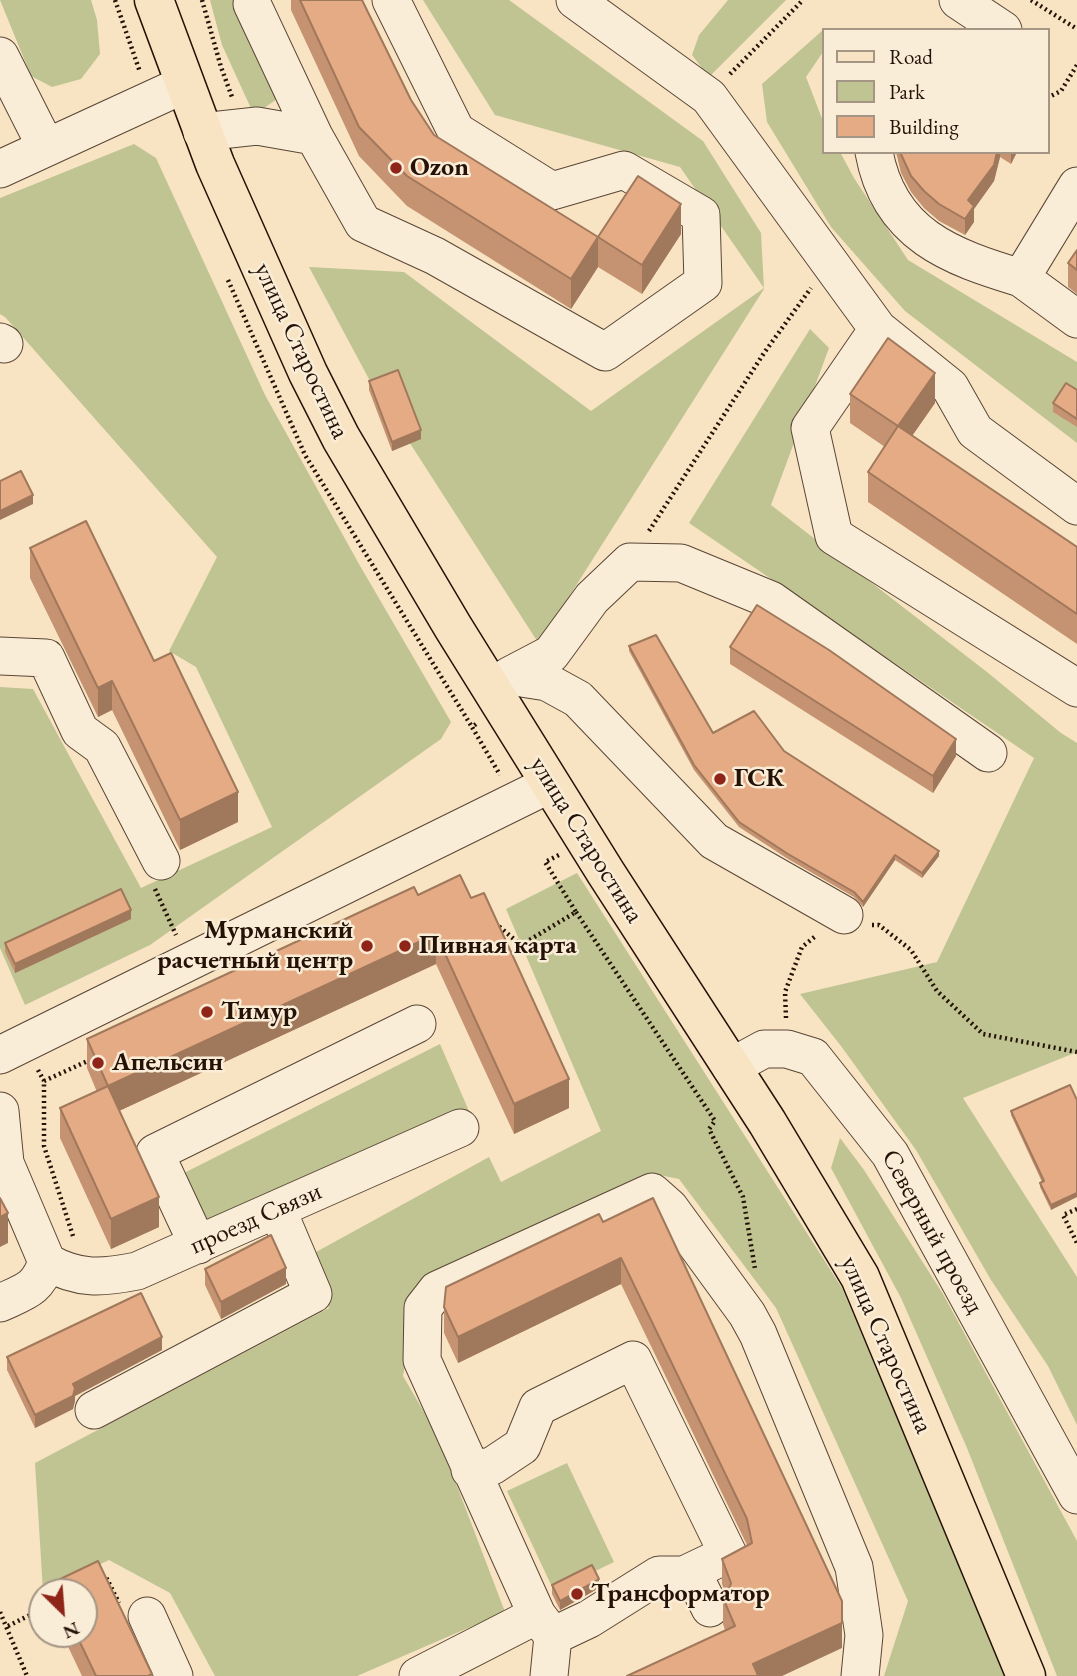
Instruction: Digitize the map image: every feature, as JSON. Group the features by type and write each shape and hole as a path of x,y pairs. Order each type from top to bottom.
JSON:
{"main road":[{"name":"улица Старостина","path":"154,0 202,132 308,373 341,438 501,683 550,783 767,1122 860,1277 1026,1676"}],"street":[{"path":"252,4 314,136 363,223 435,256 605,352 703,283 701,215 624,170 552,191 456,131 391,0"},
{"path":"575,0 709,97 878,329 950,387 975,430 1077,506"},
{"path":"958,0 1000,28"},
{"path":"0,56 46,147"},
{"path":"0,169 185,84"},
{"path":"202,132 257,127 314,136"},
{"path":"875,154 886,188 899,212 916,232 968,262 1021,278 1077,319"},
{"path":"1021,278 1077,186"},
{"path":"878,329 810,428 834,536 1077,688"},
{"path":"501,683 551,653 592,598 630,562 681,564 771,600 988,753"},
{"path":"0,656 46,659 80,731 102,747 156,870"},
{"path":"501,683 547,682 578,699 714,841 845,923"},
{"path":"0,1055 550,783"},
{"path":"198,1245 155,1153 417,1024"},
{"path":"731,1067 764,1049 787,1049"},
{"name":"Северный проезд","path":"787,1049 813,1057 890,1154 1077,1495"},
{"path":"0,1111 2,1165 47,1262 41,1280 23,1293 0,1303"},
{"name":"проезд Связи","path":"47,1262 66,1272 86,1276 111,1276 137,1271 460,1128"},
{"path":"549,1676 545,1625 470,1470 422,1360 423,1308 438,1290 652,1192 669,1207 747,1314 758,1334 854,1567 864,1635 860,1676"},
{"path":"94,1410 313,1294 277,1209"},
{"path":"418,1676 545,1625 589,1619 659,1575 684,1575 728,1554 633,1360 538,1408 522,1446 492,1466 470,1470"},
{"path":"692,1572 710,1608"},
{"path":"147,1616 174,1676"}],"path":[{"path":"202,0 221,67"},
{"path":"729,76 803,0"},
{"path":"1031,0 1077,29"},
{"path":"1049,97 1061,91 1077,65"},
{"path":"630,562 764,353 813,285"},
{"path":"586,841 545,862 715,1121 709,1129 743,1197 756,1273"},
{"path":"156,870 179,943"},
{"path":"491,920 521,945 576,912"},
{"path":"787,1049 785,992 802,947 845,923 879,925 911,950 937,991 984,1034 1077,1052"},
{"path":"86,1276 44,1146 44,1082 93,1058"},
{"path":"1077,1209 1063,1215 1077,1243"},
{"path":"0,1612 27,1676"},
{"path":"8,1626 28,1616"}],"green space":[{"path":"0,0 91,0 97,20 100,54 81,79 52,87 31,76"},
{"path":"210,0 239,0 280,97 254,115 222,45"},
{"path":"423,0 509,0 703,141 761,233 764,288 680,167 495,115"},
{"path":"728,0 786,0 709,77 692,55 699,35"},
{"path":"822,31 822,53 806,77 822,118 822,154 841,154 908,260 1077,362 1077,443 905,311 831,227 767,122 762,84"},
{"path":"134,144 156,158 265,395 451,722 441,739 150,945 25,1005 0,948 0,687 33,689 141,888 272,827 196,667 169,651 217,557 0,314 0,198"},
{"path":"309,267 404,272 591,411 764,288 539,644 370,381"},
{"path":"810,329 829,348 771,505 1077,743 1077,1052 963,1098 1077,1277 1077,1425 1048,1366 991,1280 916,1150 800,994 937,962 1034,758 689,523"},
{"path":"577,873 842,1288 1006,1676 884,1676 908,1601 776,1308 679,1179 654,1174 428,1285 415,1308 403,1376 438,1436 505,1612 357,1676 215,1676 170,1593 109,1560 71,1578 42,1578 35,1463 329,1308 307,1257 489,1157 501,1182 601,1131 506,909"},
{"path":"440,1044 469,1111 206,1220 184,1173"},
{"path":"840,1138 864,1170 943,1294 1077,1541 1077,1676 1057,1676 967,1448 901,1298 831,1168"},
{"path":"567,1463 614,1562 554,1591 507,1491"}],"building":[{"path":"300,0 362,0 411,100 434,135 598,237 571,279 407,176 359,127"},
{"path":"901,154 997,154 994,165 968,200 974,206 965,219 939,204 911,176"},
{"path":"638,176 681,204 642,265 598,237"},
{"path":"1077,250 1077,270 1068,263"},
{"path":"888,338 935,373 898,426 850,394"},
{"path":"398,370 421,430 392,442 369,381"},
{"path":"1066,383 1077,390 1077,419 1053,403"},
{"path":"898,426 1077,547 1077,614 868,472"},
{"path":"21,471 33,495 0,511 0,481"},
{"path":"86,521 154,661 171,653 238,792 180,820 112,681 98,688 30,548"},
{"path":"757,605 829,650 956,739 933,776 730,647"},
{"path":"656,635 713,733 754,711 784,751 939,851 922,873 895,855 863,902 854,892 739,822 694,765 629,646"},
{"path":"460,875 471,898 484,893 569,1079 514,1104 436,934 108,1086 87,1039 414,887 418,895"},
{"path":"121,889 131,910 15,964 5,943"},
{"path":"1070,1085 1077,1100 1077,1193 1051,1205 1040,1183 1044,1181 1011,1111"},
{"path":"108,1086 159,1197 111,1219 60,1108"},
{"path":"0,1198 8,1213 0,1217"},
{"path":"653,1198 842,1601 842,1623 753,1664 758,1675 756,1676 627,1676 735,1626 723,1598 731,1583 722,1559 752,1543 747,1519 621,1258 458,1337 444,1307 446,1287 599,1214 603,1222"},
{"path":"271,1235 286,1268 221,1302 205,1269"},
{"path":"141,1293 162,1337 73,1384 73,1396 35,1415 7,1357"},
{"path":"98,1561 152,1674 96,1676 83,1648 98,1648 98,1578 62,1578"},
{"path":"592,1565 599,1579 560,1601 552,1585"}],"place":[{"name":"Ozon","path":"396,168"},
{"name":"ГСК","path":"720,779"},
{"name":"Мурманский расчетный центр","path":"367,946"},
{"name":"Пивная карта","path":"405,946"},
{"name":"Тимур","path":"207,1012"},
{"name":"Апельсин","path":"98,1063"},
{"name":"Трансформатор","path":"577,1594"}]}
